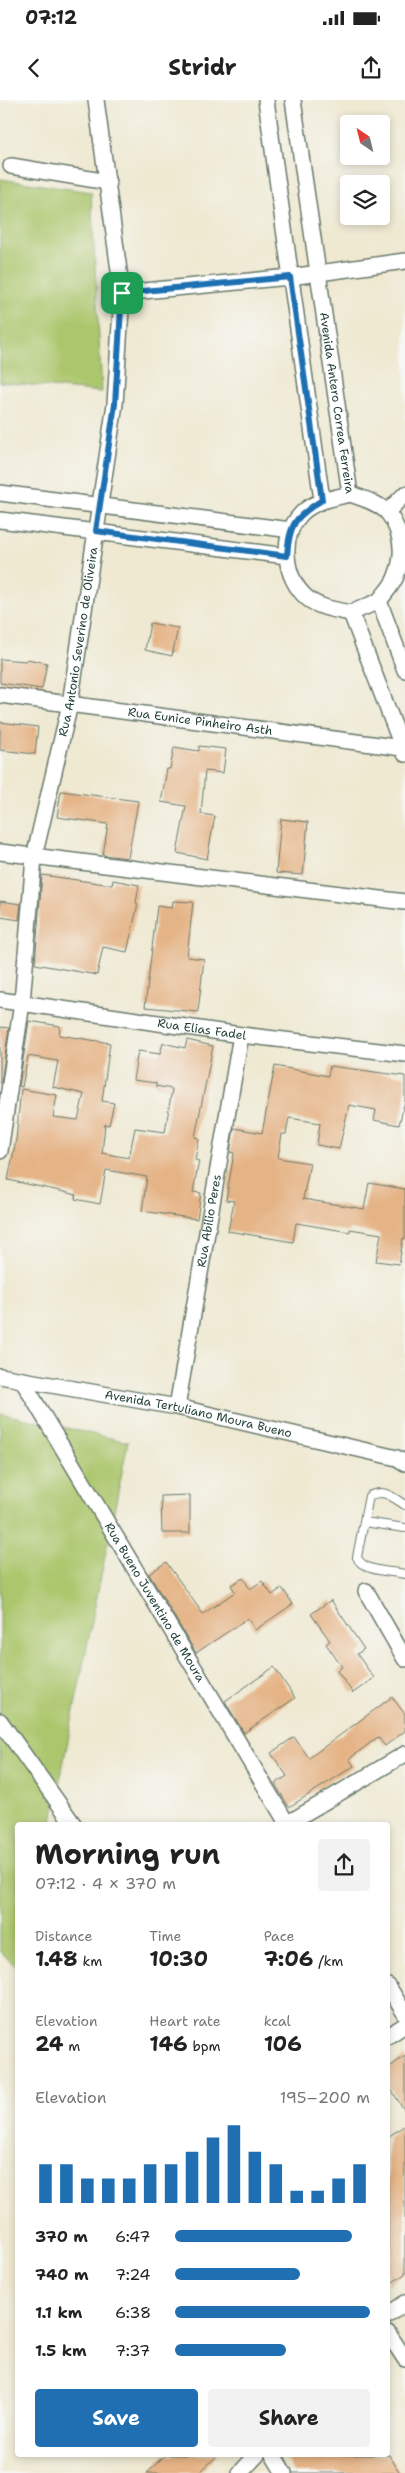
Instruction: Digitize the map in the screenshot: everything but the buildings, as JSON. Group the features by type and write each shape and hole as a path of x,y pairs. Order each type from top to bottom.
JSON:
{"street":[{"name":"Rua Antonio Severino de Oliveira","path":"0,1151 22,1003 34,857 70,704 115,404 122,293 96,100"},
{"path":"266,100 322,500"},
{"name":"Avenida Antero Correa Ferreira","path":"293,100 316,273 350,494 371,501 387,512"},
{"path":"10,166 108,182"},
{"path":"122,293 290,277 405,261"},
{"path":"0,493 291,530"},
{"path":"350,494 322,500 301,514 288,535 287,556 294,582 308,598 328,608 351,613 379,601 396,578 402,557 400,537 387,512 405,494"},
{"path":"0,520 287,556"},
{"path":"379,601 405,670"},
{"path":"351,613 404,751"},
{"name":"Rua Eunice Pinheiro Asth","path":"0,695 404,751"},
{"path":"0,852 405,902"},
{"name":"Rua Elias Fadel","path":"0,1000 241,1035 405,1054"},
{"name":"Rua Abilio Peres","path":"177,1407 241,1035"},
{"name":"Avenida Tertuliano Moura Bueno","path":"0,1376 177,1407 402,1459"},
{"name":"Rua Bueno Juventino de Moura","path":"22,1380 286,1822"},
{"path":"366,1592 405,1659"},
{"path":"0,1721 72,1822"},
{"path":"290,1822 405,1754"},
{"path":"390,1989 405,2014"},
{"path":"390,2035 405,2025"},
{"path":"390,2314 405,2303"},
{"path":"390,2335 405,2359"},
{"path":"240,2473 255,2457"},
{"path":"274,2457 284,2473"}],"lane":[{"path":"405,1505 385,1492 378,1491 369,1496 357,1557 359,1562 365,1567 405,1574"},
{"path":"364,1522 405,1528"}],"green space":[{"path":"0,179 91,192 102,392 0,382"},
{"path":"0,1413 128,1442 52,1822 15,1822 15,1965 0,1952"}],"route":[{"path":"290,277 322,500 301,514 288,535 287,556 96,531 115,404 122,293 290,277"}]}
